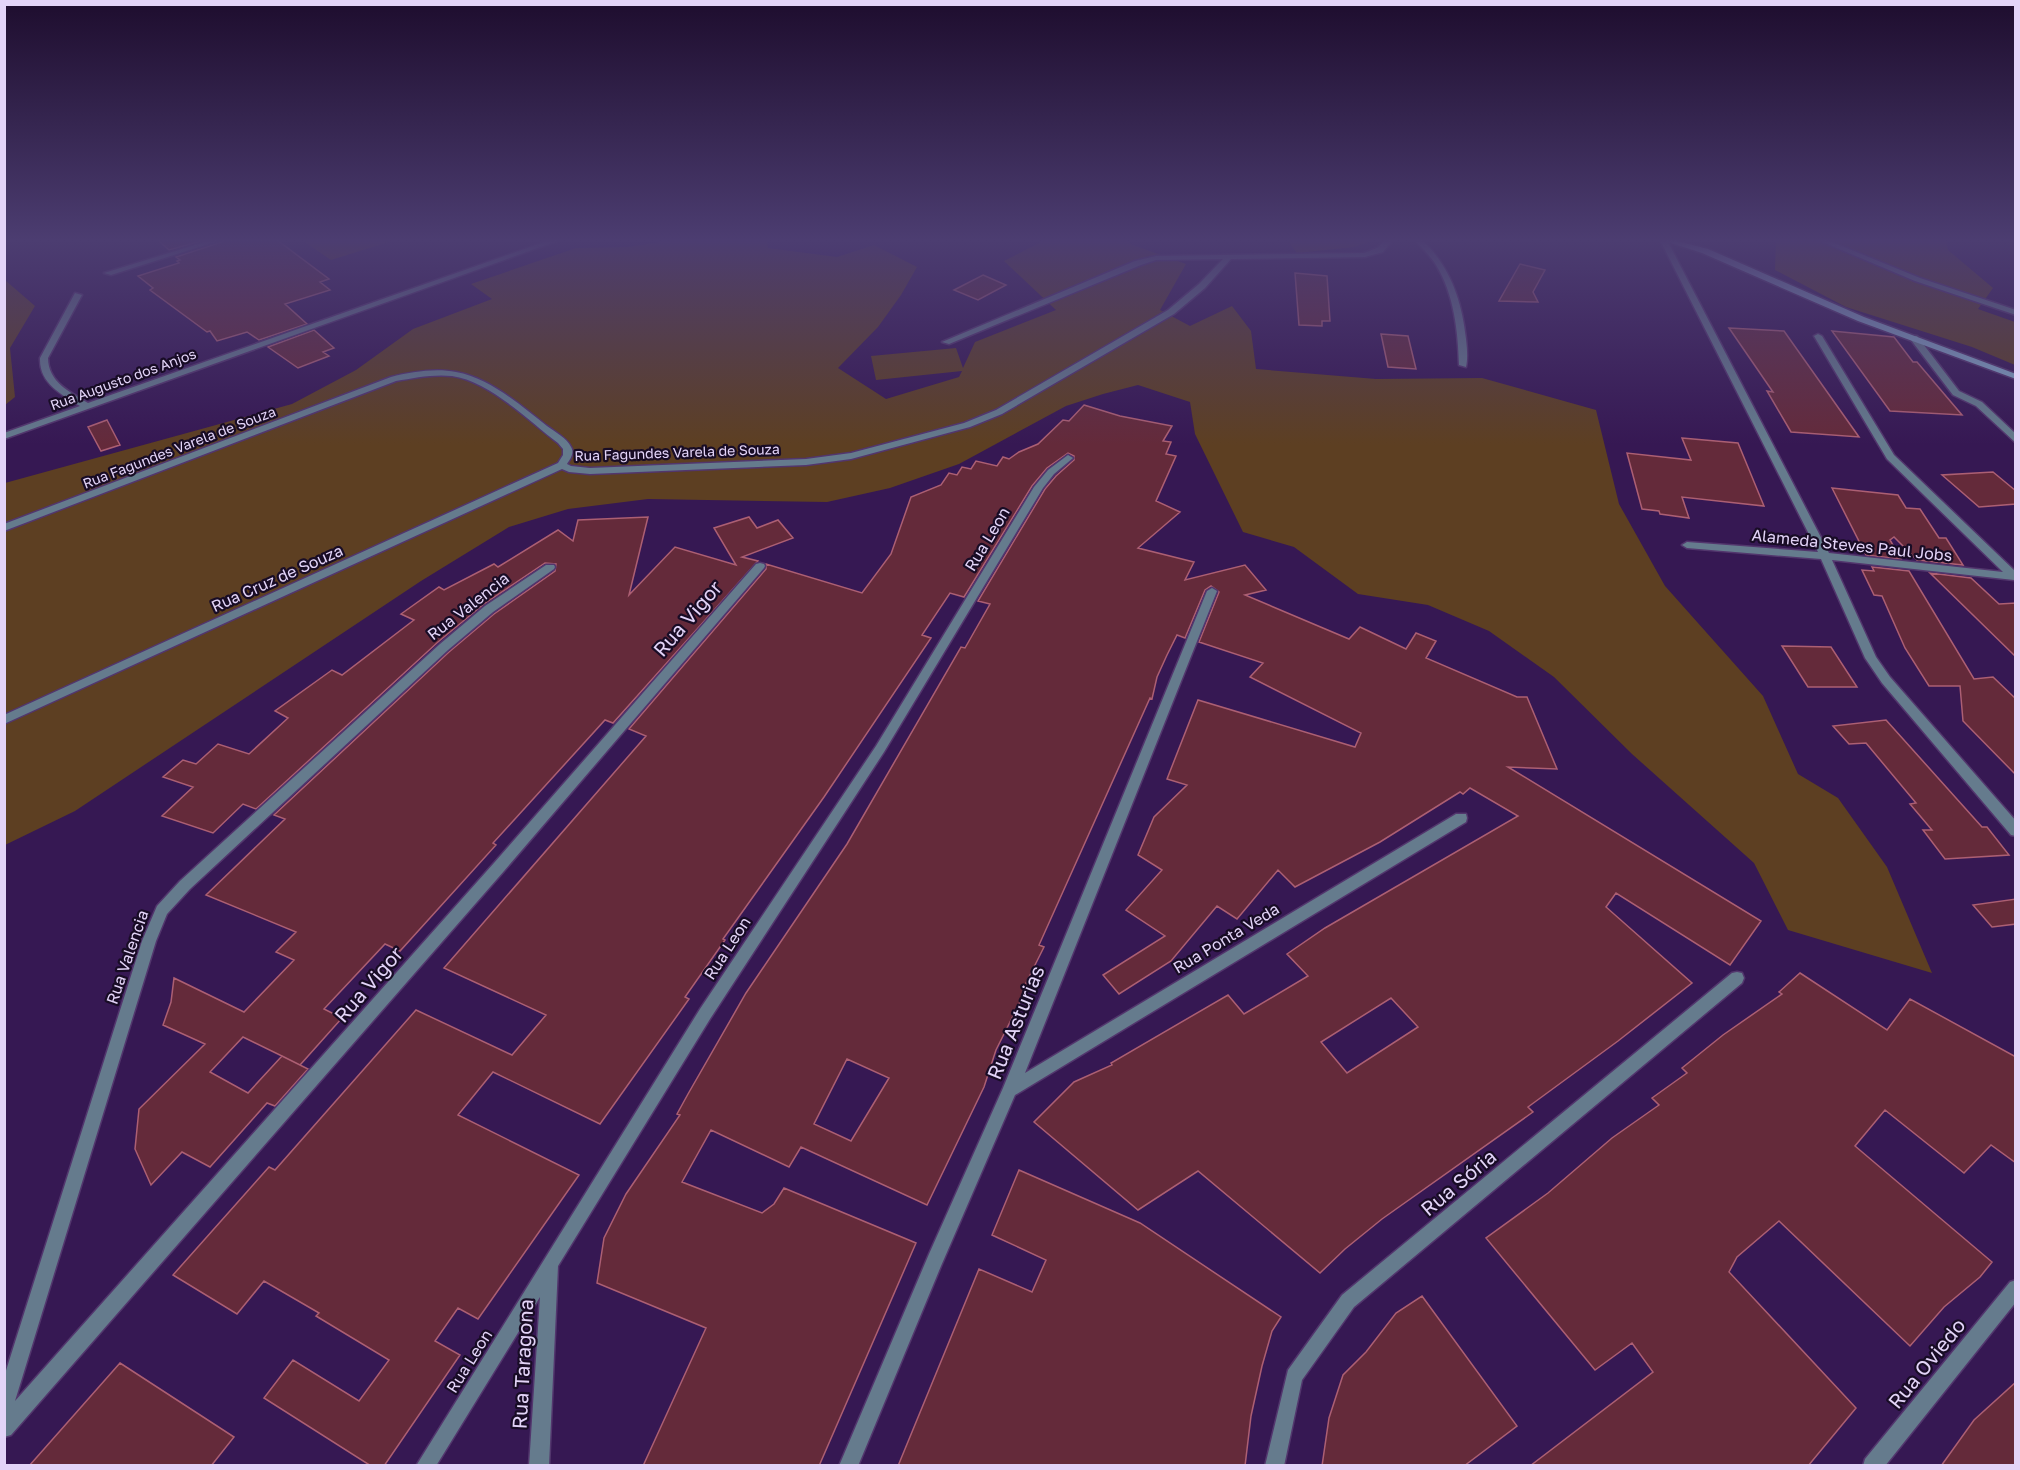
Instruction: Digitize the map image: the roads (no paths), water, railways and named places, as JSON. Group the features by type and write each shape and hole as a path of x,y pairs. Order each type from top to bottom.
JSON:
{"street":[{"path":"70,309 44,357 42,368 48,379 86,406"},
{"name":"Rua Augusto dos Anjos","path":"4,436 362,309"},
{"path":"946,342 1027,309"},
{"name":"Rua Fagundes Varela de Souza","path":"4,528 394,379 425,373 454,374 476,380 561,441 568,448 568,455 562,465 569,469 590,471 806,462 851,456 967,425 999,412 1175,309"},
{"path":"1456,309 1463,339 1463,365"},
{"path":"1699,309 1825,556 1871,658 1886,680 2016,831"},
{"path":"1838,309 2016,377"},
{"path":"2001,309 2016,313"},
{"path":"1818,336 1890,457 2015,577"},
{"path":"1914,339 1956,393 1985,409 2016,440"},
{"name":"Rua Leon","path":"425,1466 705,1014 880,749 1040,487 1051,472 1068,458"},
{"name":"Rua Cruz de Souza","path":"4,720 562,465"},
{"name":"Alameda Steves Paul Jobs","path":"1687,545 1825,556 2015,577"},
{"name":"Rua Vigor","path":"4,1428 491,876 760,566"},
{"name":"Rua Valencia","path":"4,1408 149,941 162,910 185,885 444,647 489,609 550,567"},
{"name":"Rua Asturias","path":"848,1466 1010,1090 1212,591"},
{"name":"Rua Ponta Veda","path":"1010,1090 1461,818"},
{"name":"Rua Sória","path":"1274,1466 1294,1376 1348,1301 1737,978"},
{"name":"Rua Taragona","path":"539,1466 550,1266"},
{"name":"Rua Oviedo","path":"1872,1466 2016,1288"}]}
